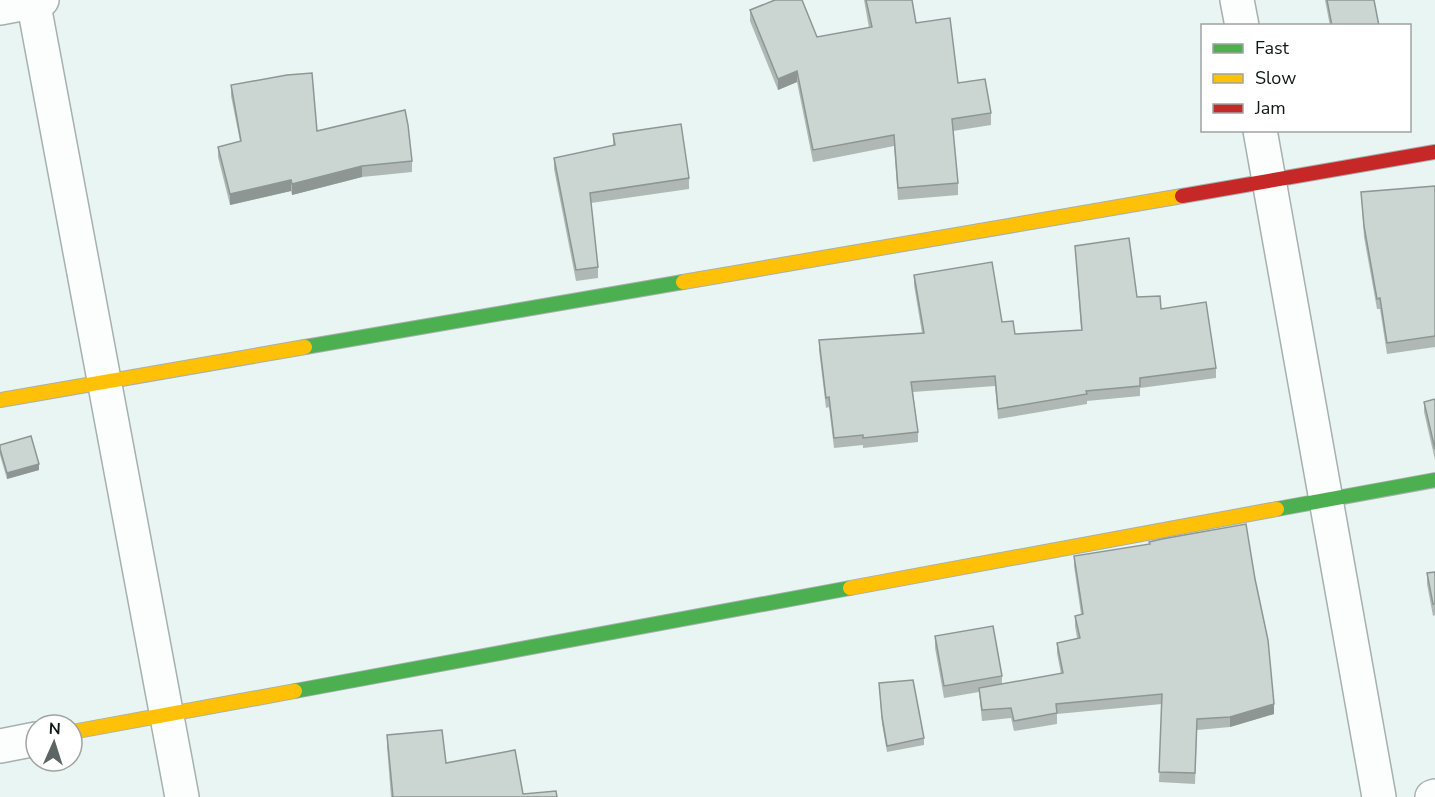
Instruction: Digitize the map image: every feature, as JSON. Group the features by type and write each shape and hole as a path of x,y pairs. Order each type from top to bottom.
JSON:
{"street":[{"path":"1237,0 1242,24"},
{"path":"0,8 36,1 104,382 182,797"},
{"path":"1260,132 1378,797"},
{"path":"0,400 1435,152"},
{"path":"84,730 1435,480"},
{"path":"0,746 24,741"}],"building":[{"path":"775,0 802,0 817,37 872,27 866,0 912,0 916,23 950,18 958,83 985,79 991,113 952,119 958,183 898,188 894,135 813,150 797,71 778,79 750,10"},
{"path":"1327,0 1374,0 1379,24 1332,24"},
{"path":"312,73 317,131 405,110 412,161 362,166 292,184 291,180 230,194 218,147 241,141 231,85"},
{"path":"681,124 689,178 590,193 598,267 576,270 554,158 615,145 613,134"},
{"path":"1435,186 1435,336 1387,343 1380,298 1377,299 1364,226 1361,192"},
{"path":"1129,238 1137,297 1160,296 1161,309 1206,302 1216,368 1140,378 1140,386 1086,391 1087,394 998,409 995,376 911,382 918,432 863,438 863,435 834,438 829,397 826,398 819,340 924,333 914,275 992,262 1002,322 1013,321 1015,334 1082,330 1075,246"},
{"path":"1435,399 1435,449 1424,402"},
{"path":"31,436 39,464 7,473 0,445"},
{"path":"1246,524 1268,640 1274,704 1230,717 1197,719 1195,773 1159,772 1162,694 1056,704 1057,713 1014,721 1011,708 982,710 979,688 1063,673 1057,643 1080,638 1075,616 1083,614 1074,556 1150,544 1149,542 1162,539"},
{"path":"1435,572 1435,604 1433,604 1427,573"},
{"path":"993,626 1002,676 944,686 935,636"},
{"path":"913,680 924,738 887,746 879,683"},
{"path":"442,730 446,763 515,750 523,794 556,791 557,797 393,797 387,735"}],"traffic: fast":[{"path":"305,347 683,282"},
{"path":"1277,509 1435,480"},
{"path":"295,691 850,588"}],"traffic: slow":[{"path":"683,282 1182,196"},
{"path":"0,400 305,347"},
{"path":"850,588 1277,509"},
{"path":"84,730 295,691"}],"traffic: jam":[{"path":"1182,196 1435,152"}]}
